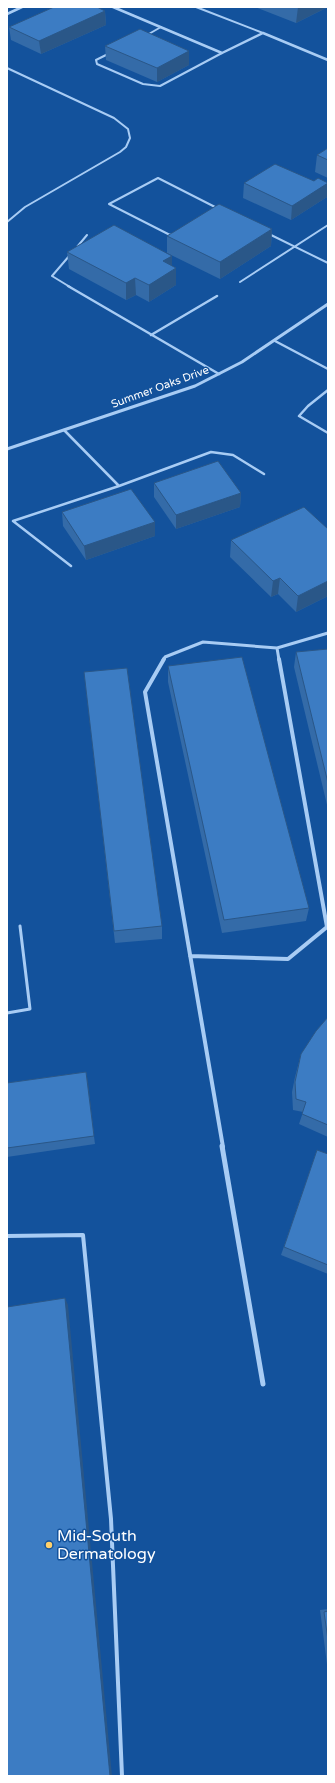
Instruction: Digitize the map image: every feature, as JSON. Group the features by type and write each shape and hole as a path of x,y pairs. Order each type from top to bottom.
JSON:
{"street":[{"path":"7,14 22,7"},
{"path":"113,7 222,53 263,33 328,60"},
{"name":"Summer Oaks Drive","path":"7,449 168,396 219,374 275,341 328,304"},
{"path":"263,1384 145,692 165,657 203,642 277,648 328,632"},
{"path":"190,956 288,959 327,928 277,648"}],"lane":[{"path":"196,7 263,33"},
{"path":"142,37 161,28"},
{"path":"109,53 96,60 96,64 149,86 160,86 222,53"},
{"path":"7,68 114,118 124,124 129,131 131,139 127,146 120,152 25,207 7,222"},
{"path":"177,231 170,235 109,204 158,178 218,208 211,212"},
{"path":"240,282 328,225"},
{"path":"267,233 328,263"},
{"path":"87,235 52,276 151,336 219,374"},
{"path":"151,336 217,296"},
{"path":"275,341 328,369"},
{"path":"328,390 308,406 300,416 328,433"},
{"path":"64,430 119,486"},
{"path":"70,566 13,521 119,486 211,452 224,451 239,457 264,474"},
{"path":"7,1013 30,1009 20,926"},
{"path":"7,1236 83,1235 111,1519 122,1776"}],"building":[{"path":"54,7 97,7 105,11 39,41 9,27"},
{"path":"140,29 189,51 157,68 105,46"},
{"path":"328,148 328,160 317,155"},
{"path":"275,164 314,181 318,178 328,183 292,206 244,183"},
{"path":"219,204 272,229 220,262 167,236"},
{"path":"114,225 172,256 163,261 176,268 149,285 135,278 126,283 67,252"},
{"path":"218,461 241,493 176,515 154,483"},
{"path":"131,489 155,522 84,546 62,512"},
{"path":"304,507 328,529 328,581 298,596 280,578 273,581 231,540"},
{"path":"328,649 328,783 296,652"},
{"path":"242,657 309,908 224,920 168,666"},
{"path":"127,668 162,926 114,931 84,672"},
{"path":"328,1017 328,1125 302,1114 306,1102 296,1099 295,1082 301,1054 316,1031"},
{"path":"86,1072 94,1136 7,1148 7,1083"},
{"path":"317,1150 328,1154 328,1265 284,1247"},
{"name":"Mid-South Dermatology","path":"65,1298 110,1776 7,1776 7,1307"},
{"path":"328,1611 328,1640 324,1612"}],"place":[{"name":"Mid-South Dermatology","path":"49,1545"}]}
